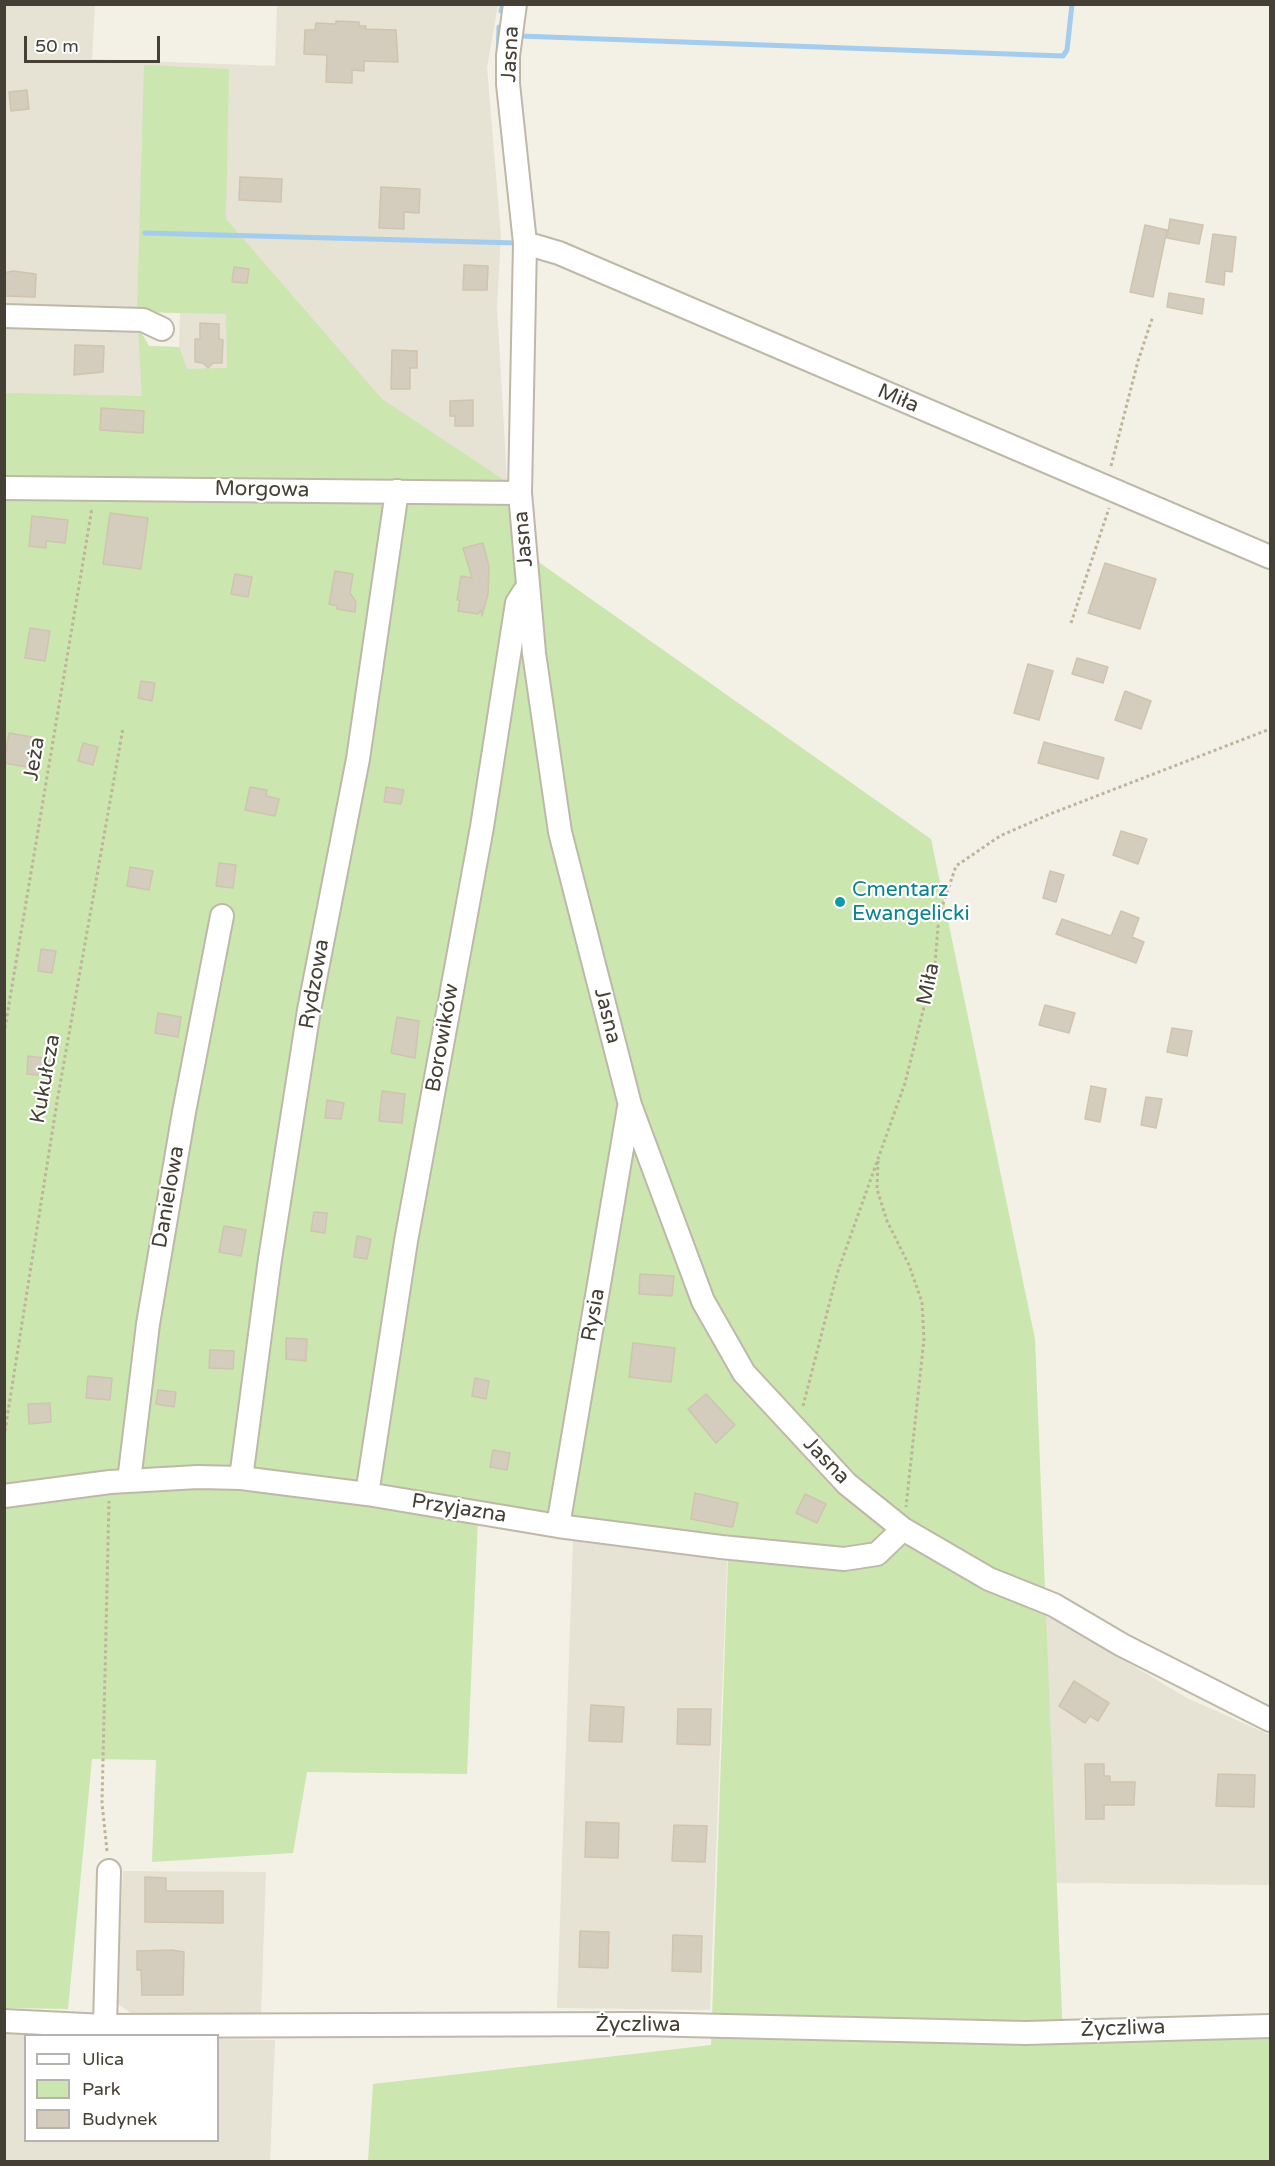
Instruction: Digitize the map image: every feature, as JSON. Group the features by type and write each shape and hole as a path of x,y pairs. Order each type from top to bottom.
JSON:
{"street":[{"name":"Jasna","path":"515,4 508,56 508,84 525,243 520,493 534,653 560,832 630,1105 703,1301 744,1373 846,1484 903,1529 989,1579 1054,1605 1122,1645 1270,1720"},
{"name":"Miła","path":"525,243 559,253 1270,557"},
{"path":"4,315 143,320 162,329"},
{"name":"Morgowa","path":"4,488 520,493"},
{"name":"Rydzowa","path":"241,1478 270,1259 309,1010 357,759 397,491"},
{"name":"Borowików","path":"367,1494 406,1241 482,827 517,603 528,585"},
{"name":"Danielowa","path":"119,1482 184,1112 222,916"},
{"name":"Rysia","path":"558,1526 630,1105"},
{"name":"Przyjazna","path":"4,1496 119,1482 198,1477 241,1478 367,1494 558,1526 721,1547 844,1558 877,1554 903,1529"},
{"path":"105,2026 109,1871"},
{"name":"Życzliwa","path":"4,2021 105,2026 641,2025 1026,2033 1270,2026"}],"path":[{"path":"1071,623 1110,490 1138,361 1153,316"},
{"name":"Jeża","path":"4,1034 95,488"},
{"name":"Kukułcza","path":"4,1437 57,1102 123,728"},
{"name":"Miła","path":"797,1430 837,1274 905,1083 935,963 939,916 956,866 1000,836 1050,814 1270,729"},
{"path":"878,1155 877,1189 887,1221 909,1265 922,1302 924,1339 903,1529"},
{"path":"109,1871 102,1803 119,1482"}],"shaded area":[{"path":"5,5 95,5 92,59 275,66 277,5 498,5 487,67 501,236 497,306 507,482 5,468 5,322 138,327 149,346 179,347 180,313 5,306"},
{"path":"573,1541 727,1561 710,2010 557,2008"},
{"path":"1042,1611 1187,1698 1270,1735 1270,1885 1053,1883"},
{"path":"123,1871 266,1872 261,2015 132,2014 117,2003"},
{"path":"4,2031 68,2034 24,2034 24,2142 219,2142 219,2039 275,2040 270,2161 5,2161"}],"green space":[{"path":"144,65 229,69 226,219 382,399 507,482 540,563 931,839 1035,1339 1063,2040 1270,2038 1270,2161 368,2161 373,2084 711,2045 728,1559 478,1519 467,1774 307,1772 293,1853 152,1862 156,1760 92,1759 68,2009 5,2008 5,393 142,396 138,327 149,346 179,347 187,369 227,368 226,314 137,312"}],"building":[{"path":"336,21 359,22 359,26 366,26 365,29 396,30 398,62 364,61 364,71 352,70 352,83 326,82 327,55 304,54 305,30 315,30 316,23 336,24"},
{"path":"27,90 29,109 11,111 9,92"},
{"path":"240,177 282,179 281,202 239,200"},
{"path":"381,187 420,189 419,213 404,212 404,229 379,228"},
{"path":"1170,219 1203,225 1199,244 1167,238"},
{"path":"1145,225 1167,230 1153,297 1130,292"},
{"path":"1213,234 1236,237 1232,272 1225,271 1224,285 1206,282"},
{"path":"464,265 488,266 487,290 463,290"},
{"path":"234,267 249,269 247,283 232,282"},
{"path":"13,271 36,274 35,297 4,296 4,273"},
{"path":"1169,293 1204,299 1202,314 1167,307"},
{"path":"200,323 219,324 219,339 223,340 222,363 213,363 208,368 203,363 195,362 195,339 200,339"},
{"path":"75,345 104,346 103,372 74,375"},
{"path":"392,350 417,351 417,368 410,368 410,389 391,389"},
{"path":"473,400 473,426 455,426 455,416 450,416 450,401"},
{"path":"101,408 144,411 143,433 100,430"},
{"path":"110,513 148,518 141,569 103,564"},
{"path":"32,516 68,520 65,543 46,541 46,548 29,546"},
{"path":"483,543 489,567 488,594 482,616 481,610 478,614 458,611 460,600 457,600 461,576 472,578 463,548"},
{"path":"1105,563 1156,579 1140,629 1088,613"},
{"path":"335,571 353,574 350,593 356,602 355,612 337,609 337,606 329,604"},
{"path":"235,574 252,577 248,597 231,594"},
{"path":"30,628 50,631 45,661 25,658"},
{"path":"1077,658 1108,667 1103,683 1072,674"},
{"path":"1028,664 1053,671 1039,720 1014,713"},
{"path":"141,681 155,683 152,701 138,698"},
{"path":"1125,691 1151,701 1141,729 1115,720"},
{"path":"9,733 32,737 27,767 4,763"},
{"path":"1044,742 1104,758 1098,779 1038,763"},
{"path":"83,743 98,747 93,765 78,761"},
{"path":"250,787 267,790 266,796 279,799 275,816 245,810"},
{"path":"386,787 404,790 401,804 384,802"},
{"path":"1121,831 1147,839 1138,864 1113,855"},
{"path":"219,863 236,865 233,888 216,886"},
{"path":"130,867 153,871 149,890 127,886"},
{"path":"1050,871 1064,875 1056,902 1043,898"},
{"path":"1121,911 1139,918 1132,937 1144,942 1136,963 1056,934 1062,919 1111,936"},
{"path":"41,949 56,951 52,973 38,971"},
{"path":"1045,1005 1075,1013 1069,1033 1039,1025"},
{"path":"158,1013 181,1017 178,1037 155,1033"},
{"path":"397,1017 419,1021 415,1058 391,1053"},
{"path":"1172,1028 1192,1031 1187,1056 1167,1052"},
{"path":"28,1056 52,1059 50,1076 27,1074"},
{"path":"1091,1086 1106,1089 1100,1122 1085,1119"},
{"path":"382,1091 405,1094 402,1123 379,1121"},
{"path":"1146,1097 1162,1099 1156,1128 1141,1125"},
{"path":"327,1100 344,1103 341,1119 325,1118"},
{"path":"314,1212 327,1213 325,1233 311,1231"},
{"path":"224,1226 246,1230 241,1256 219,1252"},
{"path":"357,1236 371,1239 367,1259 354,1257"},
{"path":"640,1274 674,1276 672,1296 639,1294"},
{"path":"286,1338 307,1339 306,1361 286,1359"},
{"path":"633,1343 675,1348 671,1382 629,1377"},
{"path":"210,1350 234,1351 233,1369 209,1368"},
{"path":"88,1376 112,1378 110,1400 86,1398"},
{"path":"475,1378 489,1381 486,1399 472,1396"},
{"path":"158,1390 176,1392 174,1407 156,1404"},
{"path":"706,1394 735,1425 716,1443 688,1409"},
{"path":"50,1403 51,1422 29,1424 28,1404"},
{"path":"493,1450 510,1453 507,1470 490,1467"},
{"path":"695,1493 738,1503 733,1526 691,1519"},
{"path":"805,1494 826,1504 817,1523 796,1513"},
{"path":"1074,1681 1109,1703 1098,1721 1090,1716 1085,1723 1059,1706"},
{"path":"591,1705 624,1707 622,1742 589,1741"},
{"path":"678,1709 711,1709 710,1745 677,1744"},
{"path":"1085,1764 1104,1764 1104,1776 1110,1776 1110,1782 1135,1782 1134,1805 1104,1805 1104,1819 1086,1819"},
{"path":"1218,1774 1255,1775 1254,1807 1216,1806"},
{"path":"586,1822 619,1823 618,1858 585,1857"},
{"path":"674,1825 707,1826 705,1862 672,1861"},
{"path":"145,1877 166,1878 166,1891 223,1891 223,1923 145,1922"},
{"path":"580,1931 609,1932 608,1968 579,1967"},
{"path":"673,1935 702,1936 701,1972 672,1971"},
{"path":"137,1951 184,1952 183,1995 142,1995 141,1970 137,1970"}],"waterway":[{"path":"501,11 503,4"},
{"path":"520,36 1063,56 1067,50 1072,4"},
{"path":"498,58 499,27"},
{"path":"145,233 516,243"}],"place":[{"name":"Cmentarz Ewangelicki","path":"840,902"}]}
